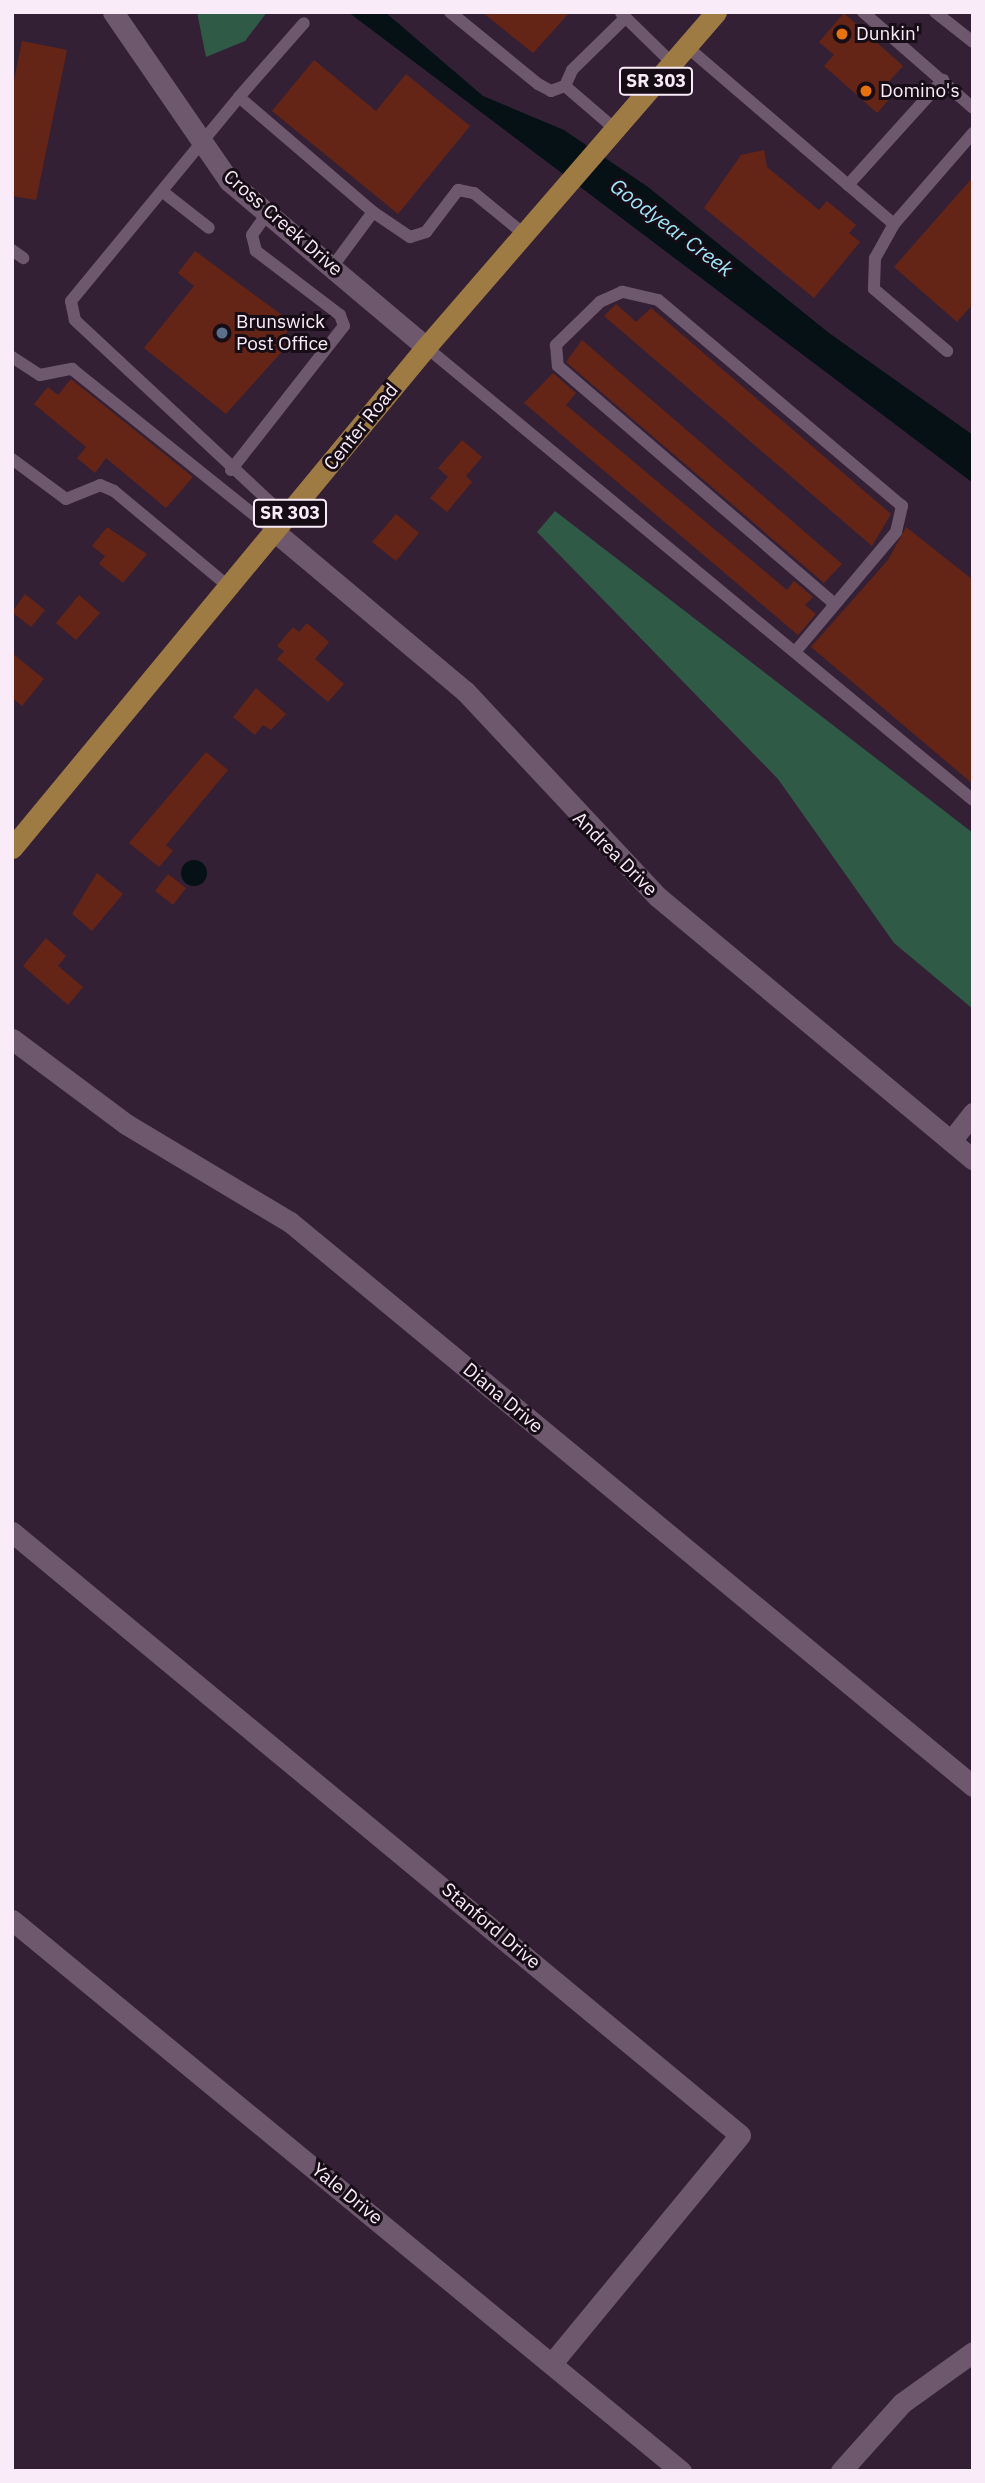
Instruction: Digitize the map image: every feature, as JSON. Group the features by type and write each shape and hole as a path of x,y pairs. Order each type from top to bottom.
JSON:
{"main road":[{"name":"Center Road","path":"12,848 426,348 713,13"}],"street":[{"name":"Cross Creek Drive","path":"113,12 201,147 229,181 269,211 426,348"},
{"name":"Andrea Drive","path":"280,524 465,691 658,897 973,1159"},
{"name":"Diana Drive","path":"12,1039 126,1124 290,1222 973,1786"},
{"path":"950,1141 973,1113"},
{"name":"Stanford Drive","path":"12,1532 740,2135 553,2362"},
{"name":"Yale Drive","path":"12,1920 553,2362 681,2471"},
{"path":"841,2471 902,2403 973,2352"}],"lane":[{"path":"450,12 538,84 551,90 565,86"},
{"path":"863,12 973,108"},
{"path":"935,12 973,42"},
{"path":"565,86 572,70 622,15 672,63"},
{"path":"280,524 231,470 75,320 71,300 201,147 239,97 304,23"},
{"path":"686,46 894,224"},
{"path":"848,185 943,80"},
{"path":"565,86 615,129"},
{"path":"239,97 373,212 410,237 426,232 458,190 474,193 524,234"},
{"path":"947,351 874,289 875,258 894,224 973,133"},
{"path":"163,192 209,228"},
{"path":"231,470 344,326 340,315 256,251 252,235 269,211"},
{"path":"333,266 373,212"},
{"path":"12,250 23,258"},
{"path":"795,652 896,533 902,506 657,300 622,292 600,302 556,345 558,366 835,604"},
{"path":"426,348 973,800"},
{"path":"12,357 40,375 72,369 205,474 280,524"},
{"path":"12,459 66,499 100,485 114,491 228,586"}],"green space":[{"path":"197,12 267,12 245,41 206,57"},
{"path":"555,511 973,833 973,1009 894,943 778,779 537,532"}],"water":[{"name":"Goodyear Creek","path":"348,12 385,12 483,96 564,130 648,187 829,333 973,435 973,483"},
{"path":"194,860 203,864 207,873 203,882 194,886 185,882 181,873 185,864"}],"building":[{"path":"482,12 570,12 533,53"},
{"path":"844,13 903,66 884,87 893,95 877,113 824,66 834,55 819,42"},
{"path":"22,41 67,50 36,200 12,196 12,90"},
{"path":"314,60 376,111 406,74 470,126 398,214 272,111"},
{"path":"764,150 767,167 819,210 827,201 856,225 849,233 860,242 814,298 704,208 741,155"},
{"path":"973,177 973,304 957,322 894,267"},
{"name":"Brunswick Post Office","path":"195,251 294,324 280,341 287,346 226,414 144,348 194,286 178,273"},
{"path":"616,304 636,322 651,308 891,514 872,546 604,316"},
{"path":"582,340 842,564 824,583 566,362"},
{"path":"553,373 576,393 566,405 787,590 794,581 813,597 805,605 816,614 798,635 524,403"},
{"path":"71,379 193,477 166,508 106,458 95,473 77,458 86,447 34,404 48,387 58,395"},
{"path":"462,440 482,457 466,476 472,482 447,512 430,498 448,477 438,468"},
{"path":"396,514 419,533 396,561 372,542"},
{"path":"107,527 147,554 123,583 99,564 105,556 92,546"},
{"path":"906,527 973,580 973,784 811,647 888,560"},
{"path":"25,594 45,610 31,627 12,612"},
{"path":"79,595 100,613 76,640 56,623"},
{"path":"307,623 329,642 315,659 344,684 328,702 277,659 284,651 277,646 293,627 299,632"},
{"path":"12,653 44,679 22,706 12,698"},
{"path":"256,688 286,714 271,730 263,725 255,735 233,717"},
{"path":"206,752 228,770 166,845 173,851 159,867 129,843"},
{"path":"97,873 123,894 92,931 72,914"},
{"path":"168,874 186,888 173,905 155,891"},
{"path":"46,938 66,956 58,966 83,987 68,1005 23,966"}],"place":[{"name":"Dunkin'","path":"842,34"},
{"name":"Domino's","path":"866,91"},
{"name":"Brunswick Post Office","path":"222,333"}]}
